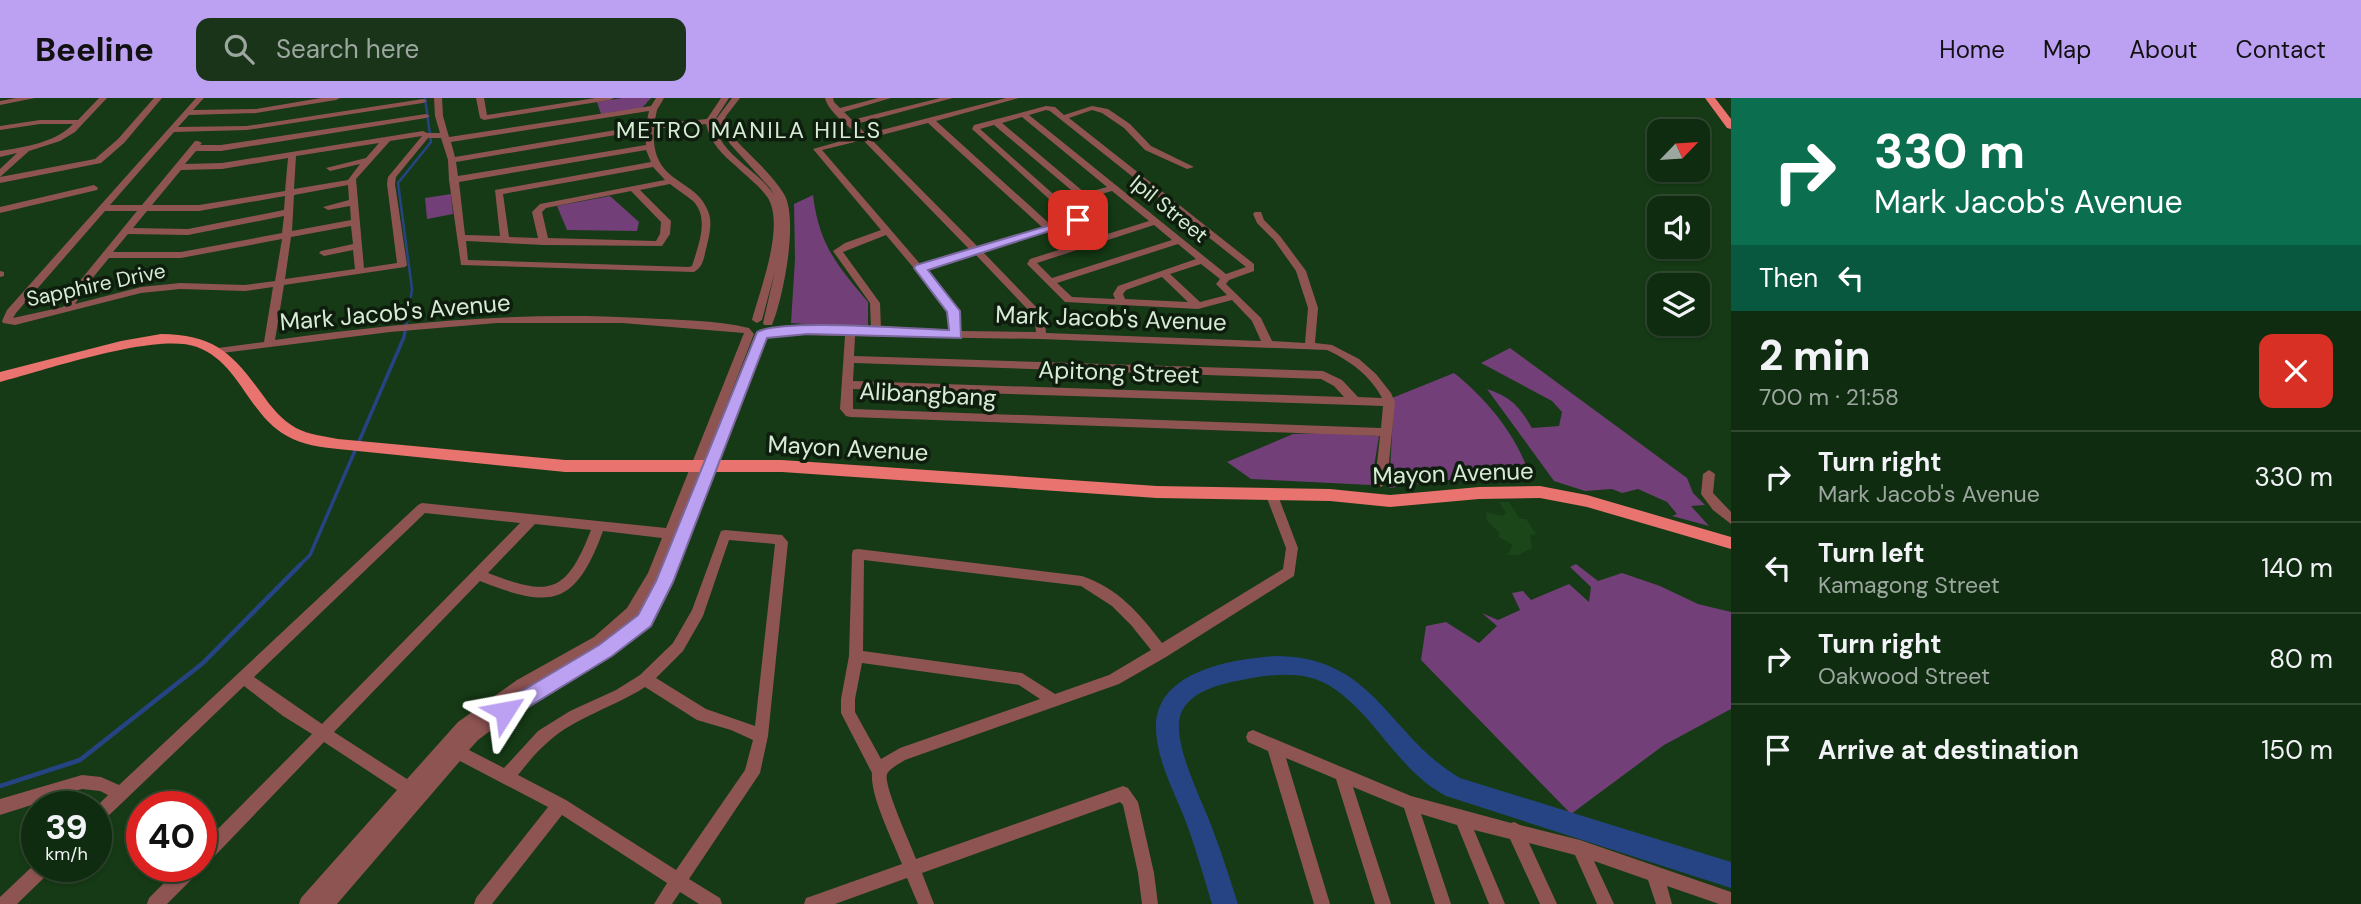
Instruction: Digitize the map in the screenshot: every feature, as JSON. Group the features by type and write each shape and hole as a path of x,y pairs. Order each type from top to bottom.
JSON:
{"main road":[{"path":"1710,98 1731,126"},
{"name":"Mayon Avenue","path":"0,377 156,339 191,341 218,352 232,363 280,424 302,437 338,444 537,464 606,468 816,468 1157,492 1272,494 1399,501 1479,493 1540,492 1587,501 1731,543"}],"street":[{"path":"0,103 31,98"},
{"path":"0,154 57,139 103,98"},
{"path":"0,180 98,161 121,141 158,98"},
{"name":"Sapphire Drive","path":"200,98 11,312 7,321 15,322 141,290 180,286 245,288 360,272"},
{"path":"188,113 256,111 336,98"},
{"path":"438,98 452,160 464,263 691,270 696,267 706,218 702,207 653,164 648,148 654,127 653,108 660,98"},
{"path":"480,98 484,118 517,109 610,98"},
{"path":"715,123 725,98"},
{"path":"452,160 654,127 715,123 736,98"},
{"path":"829,98 837,111 1035,312 1039,317 1041,336"},
{"path":"837,111 887,98"},
{"path":"850,123 949,98"},
{"path":"956,334 954,311 817,149 1014,98"},
{"path":"172,130 247,128 423,99 426,116 424,135 392,177 404,262 398,266 360,272 352,182"},
{"path":"994,104 1012,117"},
{"path":"178,167 222,166 387,139 424,135 446,137 653,108"},
{"path":"1098,239 976,128 1048,108 1252,267 1225,278"},
{"path":"1062,117 1092,108 1105,111 1127,126 1148,148 1190,167"},
{"name":"Ipil Street","path":"1023,114 1225,278 1221,284 1257,320 1268,345"},
{"path":"194,148 220,148 426,116"},
{"path":"930,120 1050,229"},
{"path":"0,128 40,122 79,122"},
{"path":"996,122 1083,196"},
{"path":"326,904 452,749 521,699 606,650 644,621 664,582 676,534 758,327 786,230 785,207 780,195 715,123"},
{"path":"66,310 82,284 209,129"},
{"path":"105,208 199,208 352,182 387,139"},
{"path":"453,180 648,148"},
{"path":"0,174 26,149"},
{"path":"269,345 287,234 292,155"},
{"path":"330,168 369,160"},
{"path":"505,239 498,192 653,164"},
{"path":"544,242 537,212 543,206 671,181"},
{"path":"0,210 94,188"},
{"path":"1059,203 1112,188"},
{"path":"462,238 659,244 665,234 666,221 634,189"},
{"path":"328,207 354,202"},
{"path":"126,231 188,232 289,212"},
{"path":"1258,214 1260,221 1277,238 1301,271 1313,308 1310,346"},
{"path":"920,268 1078,220"},
{"path":"108,255 181,255 357,222"},
{"path":"1154,222 1033,261 1032,264 1069,300 1198,306 1233,297"},
{"path":"876,332 875,303 838,251 888,231"},
{"path":"1049,282 1178,241"},
{"path":"324,253 358,246"},
{"path":"1122,303 1118,294 1120,289 1202,260"},
{"path":"1163,273 1198,306"},
{"name":"Mark Jacob's Avenue","path":"218,352 415,326 519,320 1328,346"},
{"path":"848,385 850,331"},
{"path":"1328,346 1357,364 1383,389 1389,402 1381,482"},
{"path":"849,359 1322,375 1338,383 1355,401"},
{"name":"Apitong Street","path":"848,385 1389,402"},
{"name":"Alibangbang","path":"848,385 847,411 850,413 1386,432"},
{"path":"1709,474 1707,494 1717,508 1731,519"},
{"path":"926,904 878,782 880,772 887,763 900,755 1114,680 1289,572 1292,548 1272,494"},
{"path":"112,802 422,508 676,534"},
{"path":"217,841 533,519"},
{"path":"479,575 513,589 536,594 556,591 574,580 586,562 597,527"},
{"path":"507,776 543,736 645,679 678,648 698,612 725,535 778,539 784,547 761,736 752,773 662,904"},
{"path":"880,772 848,713 856,656 858,554 1082,581 1097,586 1123,604 1161,653"},
{"path":"856,656 1022,679 1055,702"},
{"path":"243,677 414,793"},
{"path":"645,679 702,715 761,736"},
{"path":"1253,737 1410,803 1462,819 1580,848 1731,900"},
{"path":"1275,748 1322,904"},
{"path":"452,749 560,804 714,904"},
{"path":"1342,775 1383,904"},
{"path":"0,807 82,782 102,784 121,793"},
{"path":"307,904 414,793"},
{"path":"812,904 1123,793 1130,802 1150,904"},
{"path":"1410,803 1443,904"},
{"path":"482,904 560,804"},
{"path":"1462,819 1497,904"},
{"path":"1514,830 1549,904"},
{"path":"1580,848 1606,904"},
{"path":"1655,875 1664,904"},
{"path":"5,904 28,882"},
{"path":"155,904 177,882"}],"shaded area":[{"path":"622,98 651,98 642,108 601,114 597,102"},
{"path":"451,194 453,214 427,219 425,198"},
{"path":"813,195 820,228 831,253 868,302 868,329 791,323 795,259 794,204"},
{"path":"610,196 639,222 637,231 567,230 557,206"},
{"path":"1510,348 1687,478 1693,493 1705,505 1691,506 1709,526 1672,516 1677,514 1667,502 1638,489 1622,493 1612,489 1585,491 1554,481 1487,389 1514,403 1532,428 1559,426 1562,412 1552,401 1481,363"},
{"path":"1454,373 1478,394 1500,420 1518,448 1530,477 1447,480 1389,488 1392,398"},
{"path":"1293,434 1379,436 1371,485 1251,479 1227,462"},
{"path":"1499,502 1509,502 1520,519 1526,519 1536,534 1530,535 1532,548 1518,555 1507,555 1513,545 1499,537 1499,532 1487,521 1486,512 1502,516 1506,513"},
{"path":"1576,564 1598,581 1622,573 1660,586 1698,604 1731,612 1731,709 1664,745 1571,814 1421,660 1426,626 1446,622 1479,643 1497,626 1482,613 1498,620 1520,610 1512,593 1523,591 1531,600 1569,584 1589,602 1591,587 1570,567"}],"waterway":[{"path":"410,303 412,289 398,183 431,142 425,98"},
{"path":"300,565 310,555 404,337 410,302"},
{"path":"0,786 80,760 203,663 300,565"},
{"path":"1225,904 1202,833 1172,755 1168,723 1170,711 1181,695 1207,679 1249,668 1275,665 1315,669 1339,680 1367,704 1417,760 1455,788 1731,875"}],"district":[{"name":"METRO MANILA HILLS","path":"749,130"}],"route":[{"path":"505,711 606,650 644,621 664,582 761,335 768,331 808,330 956,334 954,311 920,268 1078,220"}]}
